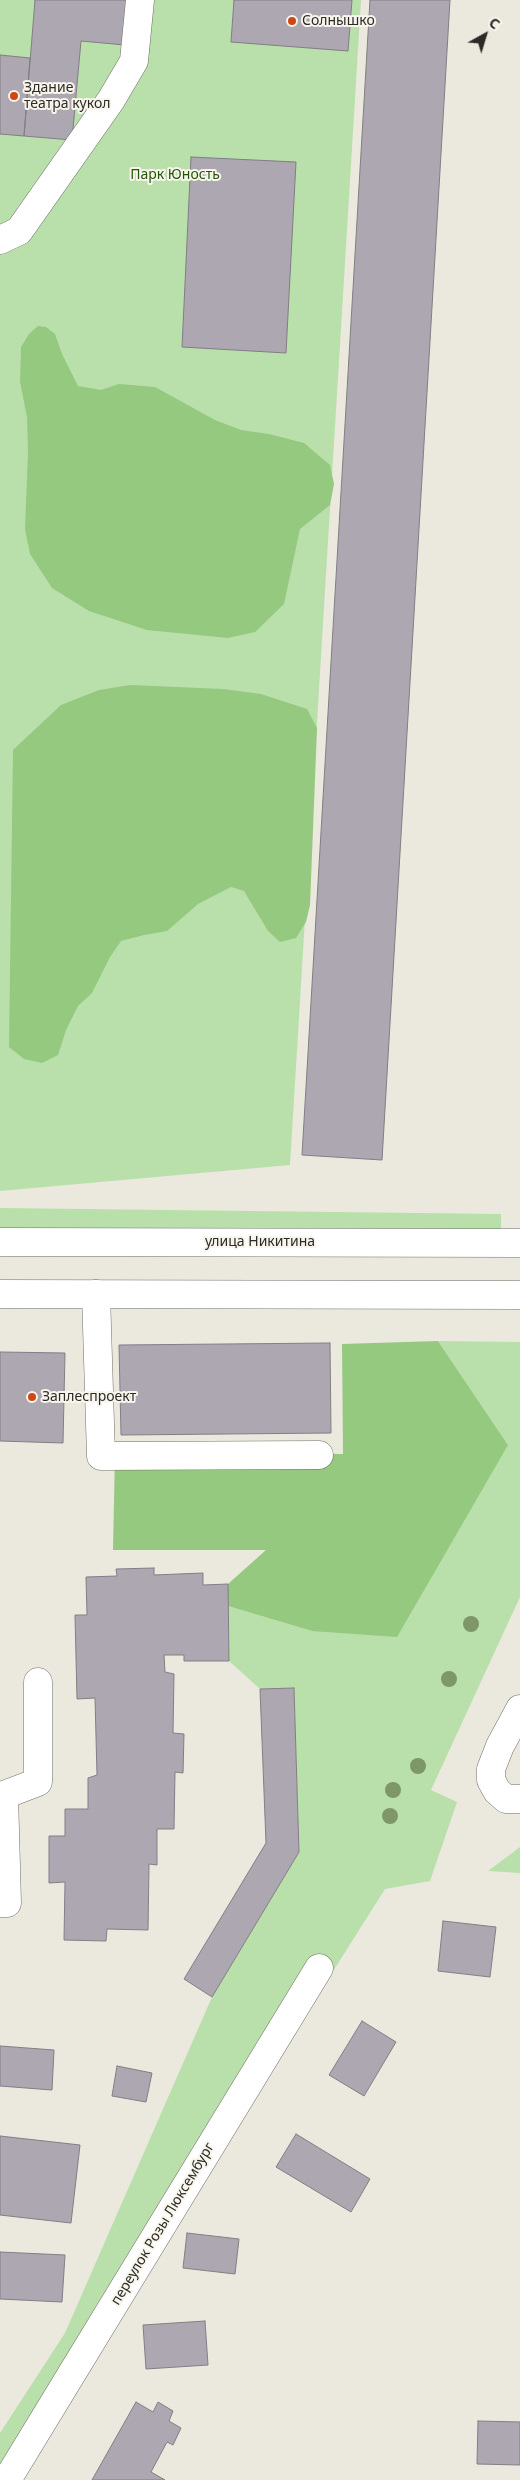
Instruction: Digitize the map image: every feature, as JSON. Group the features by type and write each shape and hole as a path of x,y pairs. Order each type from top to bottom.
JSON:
{"main road":[{"path":"0,240 19,231 111,100 134,61 140,0"},
{"name":"улица Никитина","path":"0,1242 520,1243"},
{"path":"0,1294 520,1294"},
{"path":"96,1294 101,1456 319,1455"},
{"path":"0,1903 7,1903 4,1795 38,1782 38,1682"},
{"path":"520,1709 500,1746 492,1769 491,1780 497,1791 506,1799 520,1800"},
{"name":"переулок Розы Люксембург","path":"8,2480 319,1968"}],"green space":[{"name":"Парк Юность","path":"0,0 361,0 290,1165 0,1191"},
{"path":"38,326 46,327 55,334 62,354 78,386 101,390 119,384 155,387 215,420 241,430 269,434 304,443 330,465 334,484 330,505 300,529 284,604 255,632 228,638 147,630 89,611 52,588 30,554 25,529 28,452 27,417 20,382 21,347 29,334"},
{"path":"130,685 223,689 261,694 307,709 317,728 310,905 306,922 296,938 280,942 268,931 244,891 231,887 198,904 167,931 121,941 110,957 92,993 78,1006 66,1030 58,1055 42,1063 24,1059 9,1047 13,750 61,705 99,690"},
{"path":"0,1208 501,1214 501,1234 0,1228"},
{"path":"438,1341 520,1342 520,1597 431,1790 457,1802 430,1881 385,1889 167,2234 0,2480 0,2433 65,2333 212,1997 299,1852 294,1688 260,1689 229,1661 228,1606 312,1631 508,1445"},
{"path":"438,1341 508,1445 397,1637 312,1631 228,1606 228,1584 266,1550 113,1550 115,1453 343,1454 342,1344"},
{"path":"520,1847 520,1873 488,1871"}],"building":[{"path":"35,0 128,0 125,45 81,41 72,140 24,136"},
{"name":"Солнышко","path":"234,0 352,0 348,51 231,42"},
{"path":"370,0 450,0 382,1160 302,1155"},
{"name":"Здание театра кукол","path":"0,55 30,58 24,136 0,134"},
{"path":"191,157 296,162 286,353 182,347"},
{"path":"330,1343 331,1433 121,1435 119,1345"},
{"name":"Заплеспроект","path":"0,1352 65,1353 63,1443 0,1441"},
{"path":"154,1568 154,1575 203,1573 203,1585 228,1584 229,1661 184,1661 184,1655 164,1655 165,1672 174,1674 173,1733 184,1734 183,1773 175,1772 174,1829 157,1829 157,1865 149,1864 148,1930 107,1929 106,1941 64,1940 65,1882 49,1883 49,1836 65,1836 65,1809 88,1809 88,1778 97,1775 95,1698 77,1699 75,1615 87,1615 86,1577 117,1576 116,1569"},
{"path":"294,1688 299,1852 212,1997 184,1979 266,1843 260,1689"},
{"path":"443,1921 496,1927 490,1977 438,1971"},
{"path":"362,2021 396,2042 364,2096 329,2075"},
{"path":"0,2046 54,2050 52,2090 0,2086"},
{"path":"117,2066 152,2073 146,2102 112,2096"},
{"path":"296,2134 370,2179 351,2212 276,2167"},
{"path":"0,2136 80,2145 71,2223 0,2215"},
{"path":"187,2233 239,2239 235,2274 183,2268"},
{"path":"0,2252 65,2255 62,2302 0,2299"},
{"path":"205,2321 208,2365 146,2369 143,2325"},
{"path":"136,2402 153,2412 158,2402 173,2411 169,2421 181,2428 173,2445 167,2442 151,2472 165,2480 92,2480"},
{"path":"478,2421 520,2422 520,2465 477,2464"}],"place":[{"name":"Солнышко","path":"292,21"},
{"name":"Здание театра кукол","path":"14,96"},
{"name":"Заплеспроект","path":"32,1397"}]}
